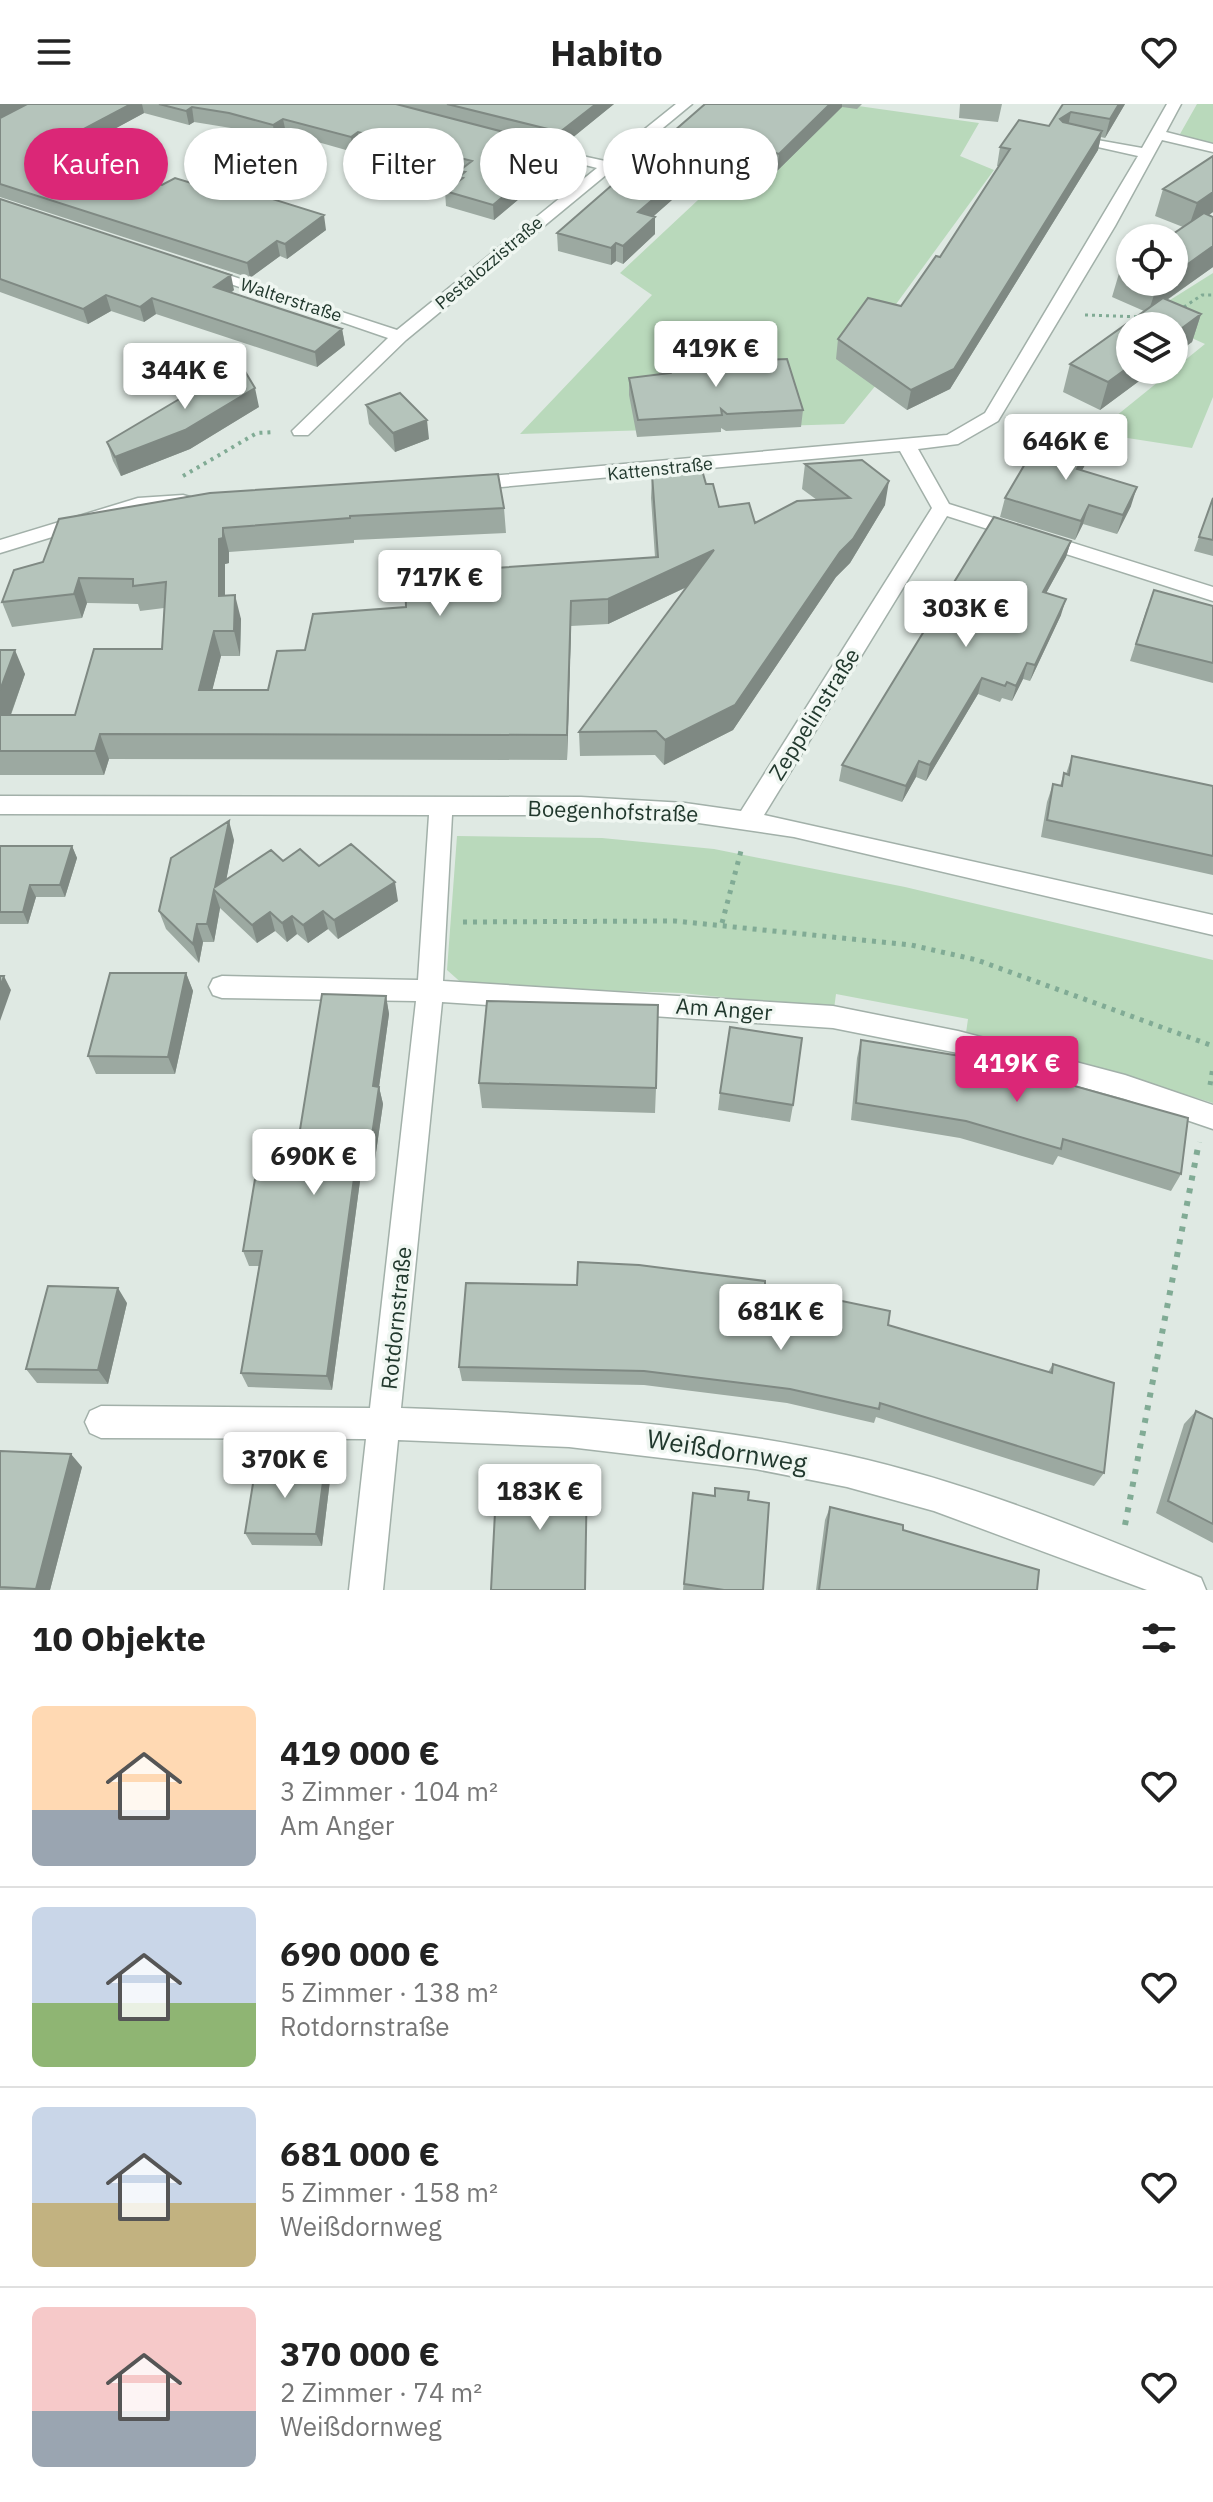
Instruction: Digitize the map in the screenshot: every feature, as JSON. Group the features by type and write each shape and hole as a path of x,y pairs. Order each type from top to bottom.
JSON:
{"street":[{"name":"Pestalozzistraße","path":"654,128 685,104"},
{"name":"Kattenstraße","path":"450,485 575,477 951,440 992,417 1056,314 1174,104"},
{"path":"1159,135 1213,148"},
{"path":"1066,138 1148,154"},
{"name":"Pestalozzistraße","path":"301,431 400,336 603,168"},
{"name":"Walterstraße","path":"178,263 400,336"},
{"path":"906,444 942,508 1213,594"},
{"path":"0,547 138,504 201,500"},
{"name":"Zeppelinstraße","path":"749,819 942,508"},
{"name":"Boegenhofstraße","path":"0,805 629,807 749,819 1213,925"},
{"name":"Rotdornstraße","path":"366,1590 430,991 441,806"},
{"name":"Am Anger","path":"222,987 430,991 833,1017 958,1042 1125,1087 1209,1115"},
{"name":"Weißdornweg","path":"101,1422 385,1425 622,1433 846,1471 944,1497 1189,1590"}],"path":[{"path":"1176,312 1213,287"},
{"path":"1202,295 1213,295"},
{"path":"1056,314 1116,316"},
{"path":"138,504 257,433 301,431"},
{"path":"722,923 749,819"},
{"path":"434,922 722,923 945,951 1213,1046"},
{"path":"1117,1561 1209,1115"}],"green space":[{"path":"844,104 979,123 960,156 994,170 883,322 895,362 844,424 520,434 652,295 620,273 698,200 778,200 778,128 775,128 792,112"},
{"path":"1197,104 1213,104 1213,145 1180,134"},
{"path":"1213,273 1213,397 1192,448 1095,433 1156,384 1188,384 1188,358 1205,344 1188,336 1188,312 1151,312 1176,296 1188,296 1188,289"},
{"path":"457,836 602,838 714,849 905,887 1213,960 1213,1103 1042,1051 966,1033 968,1019 836,994 834,1009 682,993 465,986 447,970"}],"building":[{"path":"27,104 131,104 86,128 24,128 24,192 0,184 0,118"},
{"path":"159,104 396,104 488,128 480,128 480,200 499,200 493,205 464,197 464,167 472,161 464,159 464,128 343,128 343,135 327,131 327,128 283,119 273,125 192,107 186,111"},
{"path":"447,104 596,104 565,128 544,128"},
{"path":"705,104 830,104 779,154 778,128 677,128"},
{"path":"1063,104 1119,104 1110,119 1071,112 1060,119 1102,131 954,369 911,390 838,339 868,298 901,306 936,256 940,257 1010,149 1000,147 1019,120 1049,126"},
{"path":"1213,156 1213,192 1197,203 1163,189"},
{"path":"175,178 184,181 184,200 276,200 324,215 285,244 277,241 247,263 50,200 168,200 168,182"},
{"path":"603,193 603,200 652,200 638,212 655,217 623,246 616,243 611,248 557,233"},
{"path":"0,199 231,275 214,287 342,329 315,352 152,298 140,307 106,295 83,309 0,279"},
{"path":"1204,213 1213,217 1213,246 1188,264 1188,224"},
{"path":"1163,298 1201,314 1188,324 1188,312 1143,312"},
{"path":"1116,331 1116,376 1108,382 1070,364"},
{"path":"760,356 761,360 787,359 803,410 727,414 721,409 722,415 638,420 629,378 670,373 659,363"},
{"path":"240,363 255,388 185,430 115,457 107,442"},
{"path":"400,393 427,420 393,433 366,405"},
{"path":"1043,433 1090,446 1077,469 1137,487 1123,515 1089,505 1081,521 1005,498"},
{"path":"862,460 889,481 853,539 840,552 735,705 665,740 656,731 579,732 714,550 608,599 571,601 567,735 100,734 95,751 0,751 0,715 75,715 94,649 162,649 166,582 133,586 133,579 79,578 74,594 2,602 14,570 43,562 59,519 210,493 498,474 504,508 350,516 223,528 223,538 219,539 219,596 235,595 234,631 214,631 199,690 268,690 277,651 305,650 313,614 406,607 405,574 658,557 652,474 702,470 706,484 713,484 719,507 749,503 755,523 797,501 850,498 805,464"},
{"path":"1213,498 1213,540 1199,537"},
{"path":"994,517 1071,541 1043,592 1066,599 1035,665 1027,663 1016,686 1007,682 1005,686 982,678 930,765 919,761 906,786 842,765"},
{"path":"1154,590 1213,606 1213,663 1136,644"},
{"path":"0,650 15,650 0,690"},
{"path":"1072,756 1213,786 1213,856 1047,820 1053,784 1062,786 1064,773 1069,775"},
{"path":"229,821 215,887 271,850 283,861 300,849 319,866 351,844 395,882 334,920 323,911 303,925 292,916 282,923 270,912 252,925 214,890 207,924 197,924 193,944 159,911 171,858"},
{"path":"0,846 72,846 60,885 30,885 23,912 0,912"},
{"path":"110,973 186,973 168,1057 88,1056"},
{"path":"322,994 386,996 373,1086 379,1087 370,1149 358,1149 327,1376 241,1373 262,1251 243,1251 256,1173 293,1173"},
{"path":"487,1001 658,1005 656,1088 479,1083"},
{"path":"730,1027 802,1038 793,1105 720,1093"},
{"path":"861,1040 979,1059 1188,1118 1181,1174 1063,1139 1061,1149 966,1121 856,1103"},
{"path":"578,1262 639,1265 765,1281 765,1285 890,1311 888,1325 1052,1373 1053,1364 1114,1383 1104,1473 880,1403 879,1409 790,1389 644,1371 459,1367 466,1283 577,1285"},
{"path":"48,1286 118,1288 98,1370 26,1369"},
{"path":"1196,1411 1213,1419 1213,1524 1168,1501"},
{"path":"0,1451 71,1454 36,1589 0,1587"},
{"path":"256,1465 325,1467 316,1534 245,1533"},
{"path":"497,1473 587,1474 585,1590 491,1590"},
{"path":"715,1488 749,1492 748,1500 769,1503 763,1590 724,1590 684,1584 693,1493 715,1496"},
{"path":"830,1507 903,1525 903,1530 1039,1570 1037,1590 819,1590"}]}
